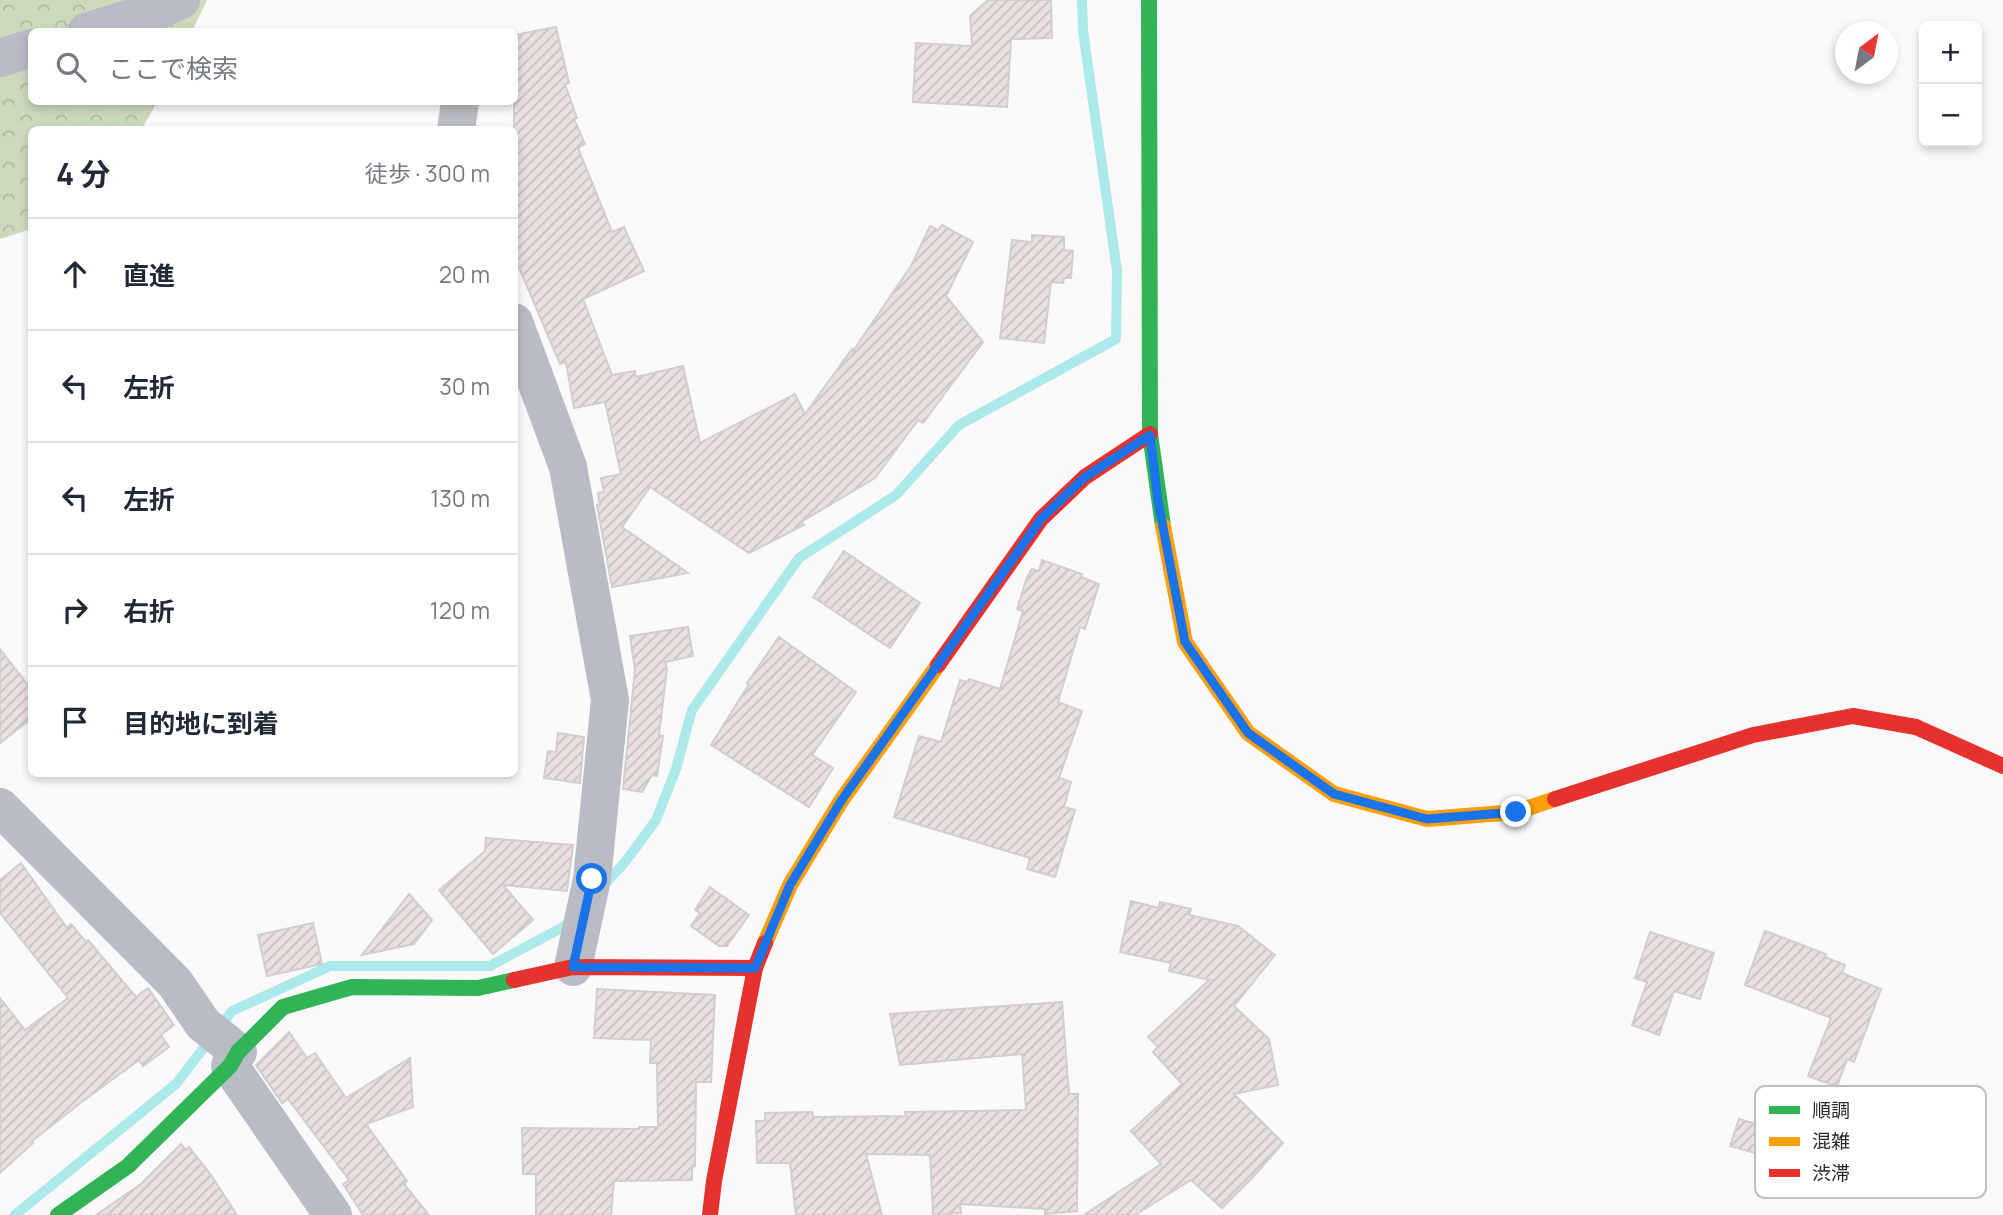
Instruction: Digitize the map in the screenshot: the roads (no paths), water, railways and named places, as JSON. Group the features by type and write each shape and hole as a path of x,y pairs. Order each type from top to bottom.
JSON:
{"street":[{"path":"99,28 181,0"},
{"path":"1149,0 1150,435 1158,501 1185,642 1248,733 1334,794 1427,819 1516,812 1753,735 1853,716 1916,727 2003,766"},
{"path":"0,58 28,49"},
{"path":"457,126 460,105"},
{"path":"518,333 568,467 610,700 592,879 573,967"},
{"path":"710,1215 714,1181 755,968 790,885 841,801 1041,519 1085,477 1150,435"},
{"path":"0,807 175,983 223,1045 333,1215"},
{"path":"58,1215 128,1166 223,1045 283,1007 352,987 478,988 573,967 755,968"}],"waterway":[{"path":"603,886 625,862 656,820 676,769 692,710 799,558 896,495 959,425 1116,339 1117,271 1083,31 1082,0"},
{"path":"15,1215 176,1084 232,1011 330,966 490,966 570,921"}]}
